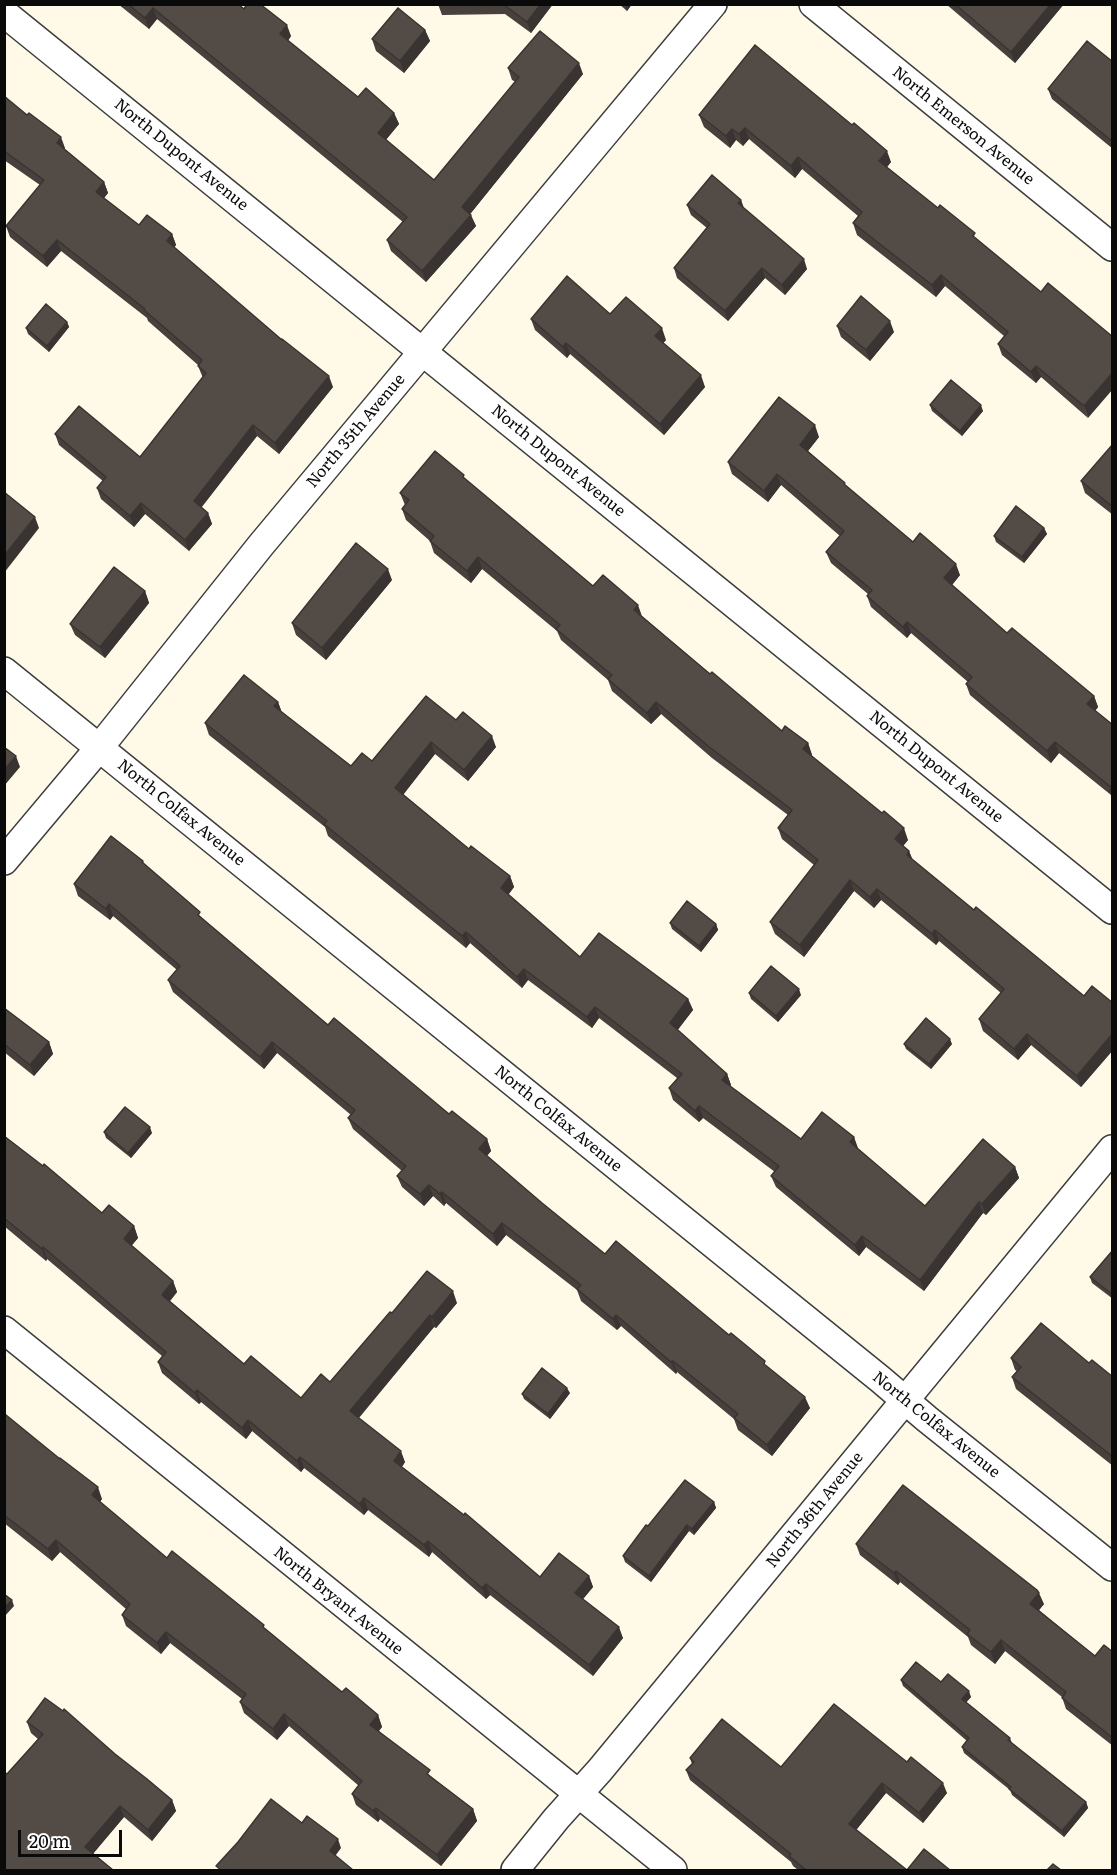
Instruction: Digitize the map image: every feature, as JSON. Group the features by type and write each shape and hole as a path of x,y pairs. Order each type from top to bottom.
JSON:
{"street":[{"name":"North 35th Avenue","path":"4,861 99,748 261,545 713,4"},
{"name":"North Emerson Avenue","path":"813,4 1113,247"},
{"name":"North Dupont Avenue","path":"4,12 1113,910"},
{"name":"North Colfax Avenue","path":"4,671 1113,1567"},
{"name":"North 36th Avenue","path":"515,1870 1113,1149"},
{"name":"North Bryant Avenue","path":"4,1329 673,1870"}],"building":[{"path":"128,4 238,4 244,9 247,4 260,4 287,25 280,34 358,97 366,88 394,113 378,133 434,180 519,77 508,68 540,31 579,63 462,207 471,215 422,271 387,240 407,217 153,8 145,18"},
{"path":"503,4 541,4 527,22"},
{"path":"955,4 1051,4 1011,52"},
{"path":"398,8 425,30 400,61 372,39"},
{"path":"1087,41 1113,62 1113,142 1048,89"},
{"path":"755,45 887,151 879,161 938,208 940,205 975,233 973,236 1041,292 1048,283 1113,337 1113,372 1084,406 1036,366 1031,372 998,344 1008,332 941,275 932,285 853,223 862,212 798,157 791,166 745,128 739,134 732,129 726,136 699,115"},
{"path":"4,96 27,115 29,113 61,137 57,143 104,182 96,192 139,225 147,215 172,234 167,241 282,340 329,376 275,443 253,425 194,501 208,513 185,540 141,503 130,516 97,488 106,477 55,434 79,406 140,457 206,373 198,366 202,360 145,309 57,240 43,256 6,226 44,180 4,151"},
{"path":"712,175 741,200 738,203 804,259 782,285 762,268 725,311 674,268 710,224 687,205"},
{"path":"567,276 610,314 626,297 662,328 655,336 701,375 660,424 566,343 563,347 531,319"},
{"path":"861,296 890,321 866,350 837,326"},
{"path":"46,304 67,322 47,346 26,328"},
{"path":"951,380 981,405 960,431 930,405"},
{"path":"779,397 815,425 800,445 913,542 920,533 956,564 944,578 1007,633 1012,628 1094,696 1087,704 1113,725 1113,794 1109,791 1112,788 1055,742 1047,751 966,684 972,677 907,622 903,627 867,596 872,590 826,552 844,531 777,474 764,491 728,462"},
{"path":"1113,444 1113,507 1081,481"},
{"path":"435,451 593,586 603,575 638,605 634,610 710,674 712,672 782,731 785,726 808,743 803,749 904,828 895,839 909,851 907,855 974,910 976,907 1084,996 1092,986 1113,1003 1113,1033 1077,1076 1027,1034 1014,1049 979,1019 1004,989 935,930 932,934 877,889 870,897 850,880 800,945 770,922 818,860 778,828 792,810 708,746 656,702 647,713 608,679 612,675 556,629 560,625 478,557 467,571 430,541 434,536 402,509 409,500 400,493"},
{"path":"4,492 35,517 4,556"},
{"path":"1016,506 1044,528 1022,557 994,536"},
{"path":"356,543 388,569 322,648 292,623"},
{"path":"114,567 145,591 100,647 70,624"},
{"path":"244,675 278,702 274,706 351,766 362,753 372,761 426,696 456,720 463,712 492,736 464,770 431,742 395,788 469,849 471,846 510,876 501,888 580,957 599,933 688,999 670,1023 727,1074 722,1080 801,1139 822,1112 854,1137 850,1142 925,1206 983,1139 1015,1167 982,1204 979,1202 920,1280 862,1236 855,1245 771,1176 779,1166 699,1106 695,1111 669,1088 682,1074 595,1007 587,1017 524,969 517,977 466,932 462,936 324,824 327,821 205,723"},
{"path":"4,747 16,756 4,770"},
{"path":"111,836 200,912 198,915 328,1025 334,1018 449,1114 452,1111 487,1139 479,1149 605,1254 616,1241 729,1335 731,1333 765,1361 764,1364 805,1397 767,1445 734,1418 738,1414 673,1361 671,1362 616,1315 613,1319 577,1289 581,1285 502,1223 493,1234 442,1192 440,1194 429,1185 420,1194 397,1176 406,1166 348,1118 355,1110 272,1042 260,1057 168,980 180,966 109,904 106,909 74,884"},
{"path":"687,901 716,924 699,946 670,923"},
{"path":"771,966 799,989 776,1016 749,993"},
{"path":"4,1008 49,1042 30,1065 4,1044"},
{"path":"926,1018 950,1039 929,1064 904,1044"},
{"path":"125,1107 150,1127 128,1153 104,1132"},
{"path":"4,1136 43,1166 44,1164 102,1213 109,1205 134,1226 124,1239 173,1281 162,1295 244,1364 251,1356 301,1398 321,1374 330,1382 427,1271 453,1291 432,1317 430,1315 350,1411 401,1451 394,1461 464,1515 465,1513 540,1577 559,1553 589,1576 575,1593 619,1627 589,1665 486,1584 482,1588 428,1541 424,1545 364,1498 360,1504 300,1457 297,1461 248,1420 242,1428 197,1390 195,1393 158,1362 166,1352 43,1247 42,1249 4,1218"},
{"path":"1113,1250 1113,1295 1090,1277"},
{"path":"1041,1323 1089,1363 1092,1360 1113,1377 1113,1457 1012,1377 1021,1367 1011,1358"},
{"path":"542,1368 567,1388 548,1414 522,1394"},
{"path":"6,1415 98,1487 92,1495 167,1558 172,1551 342,1692 346,1688 378,1715 370,1725 430,1770 427,1774 473,1809 437,1855 376,1808 373,1811 352,1794 362,1781 284,1714 273,1729 240,1702 246,1694 166,1632 157,1643 122,1615 130,1604 56,1540 48,1549 4,1515 4,1417"},
{"path":"685,1480 714,1502 692,1529 687,1525 649,1576 623,1556"},
{"path":"903,1485 1037,1590 1039,1593 1030,1604 1095,1656 1104,1645 1113,1652 1113,1738 1062,1698 1066,1692 1001,1640 991,1652 967,1634 970,1630 896,1571 894,1573 856,1544"},
{"path":"4,1594 12,1600 4,1608"},
{"path":"916,1662 941,1682 948,1674 969,1691 962,1699 1010,1738 1008,1740 1086,1802 1062,1831 1009,1789 1011,1787 962,1747 969,1738 901,1680"},
{"path":"45,1698 63,1711 64,1709 172,1800 148,1830 120,1806 85,1847 113,1870 4,1869 4,1772 7,1774 43,1734 27,1722"},
{"path":"834,1704 907,1762 911,1757 943,1783 919,1813 882,1783 849,1824 907,1870 806,1870 789,1856 791,1854 686,1770 694,1762 690,1758 722,1719 781,1767"},
{"path":"271,1799 302,1823 307,1816 338,1839 330,1851 353,1870 221,1870 216,1866"},
{"path":"924,1849 950,1870 907,1870"},
{"path":"1053,1864 1061,1870 1047,1870"}]}
